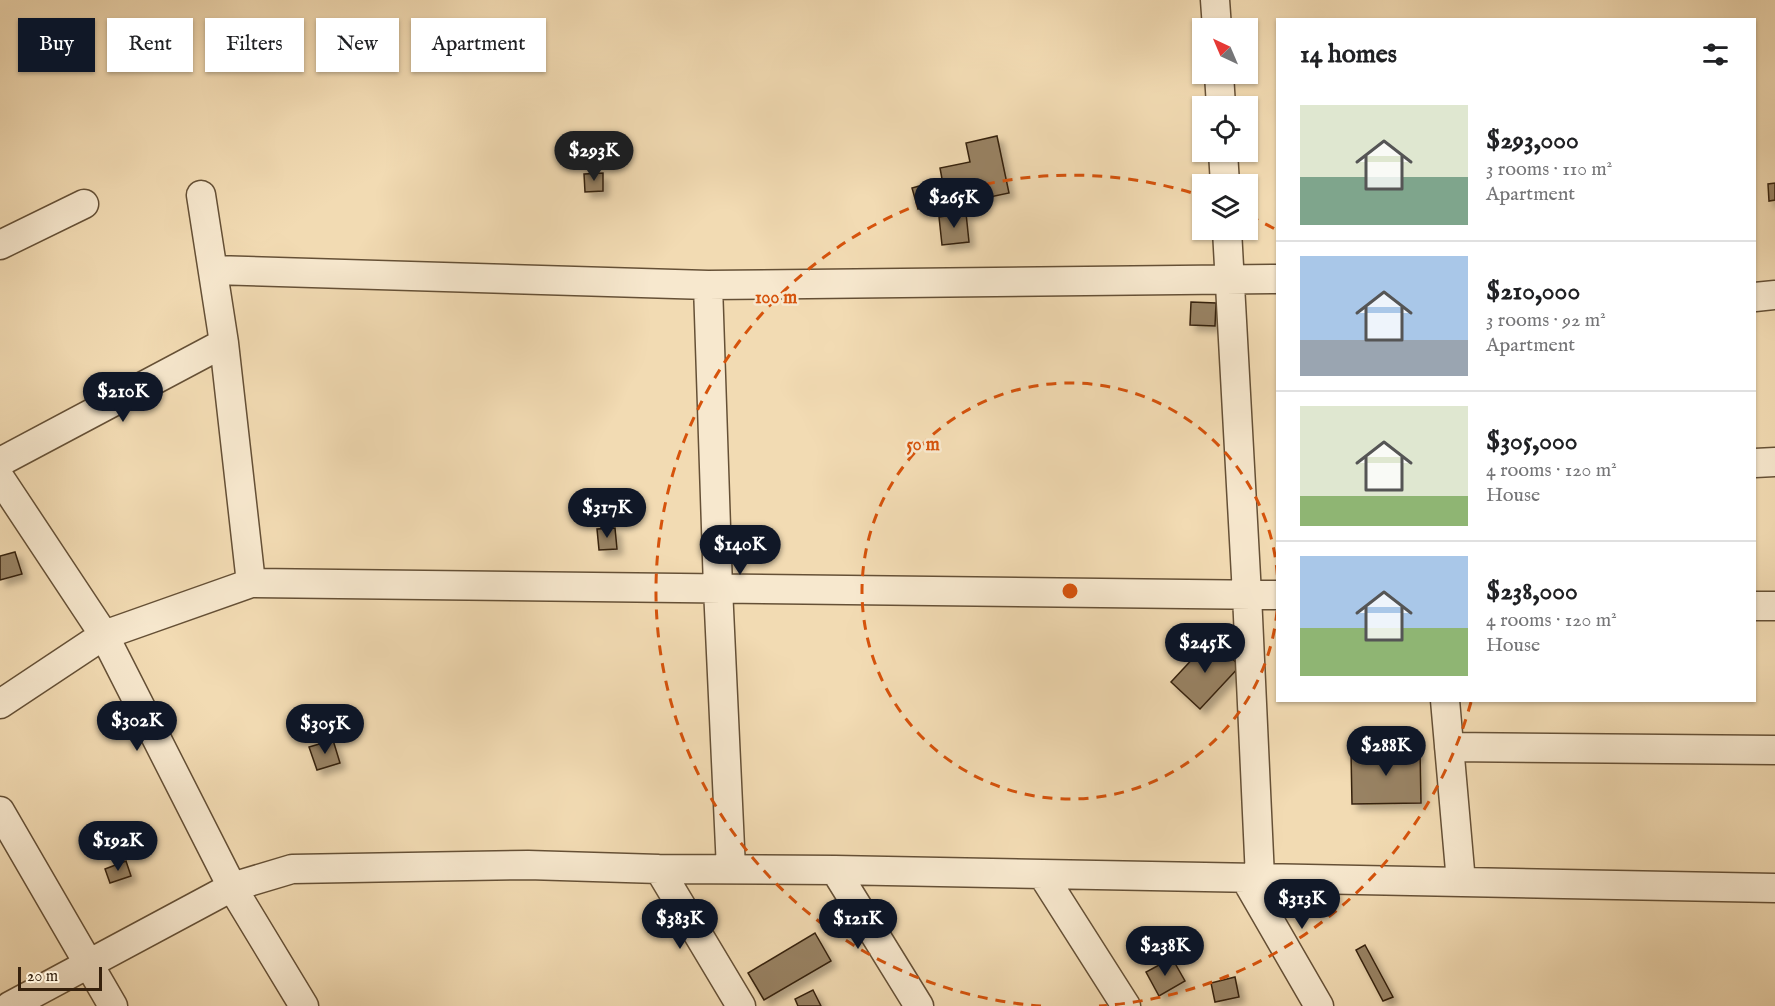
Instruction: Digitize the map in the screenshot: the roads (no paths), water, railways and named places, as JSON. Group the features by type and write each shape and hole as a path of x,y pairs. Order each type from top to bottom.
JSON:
{"street":[{"path":"1215,0 1216,18"},
{"path":"201,195 224,343 251,582"},
{"path":"0,245 84,204"},
{"path":"1228,240 1247,595 1252,878 1319,1006"},
{"path":"213,270 708,285 1276,279"},
{"path":"708,285 717,588 731,869"},
{"path":"1756,297 1775,295"},
{"path":"0,462 224,343"},
{"path":"1756,463 1775,462"},
{"path":"0,478 104,635 232,887 304,1006"},
{"path":"0,704 104,635 251,582 1276,596"},
{"path":"1756,606 1775,606"},
{"path":"1445,702 1461,882"},
{"path":"1449,747 1775,750"},
{"path":"0,811 112,1006"},
{"path":"10,1006 232,887 292,869 528,865 1775,888"},
{"path":"659,869 741,1006"},
{"path":"835,870 918,1006"},
{"path":"1042,874 1126,1006"}]}
